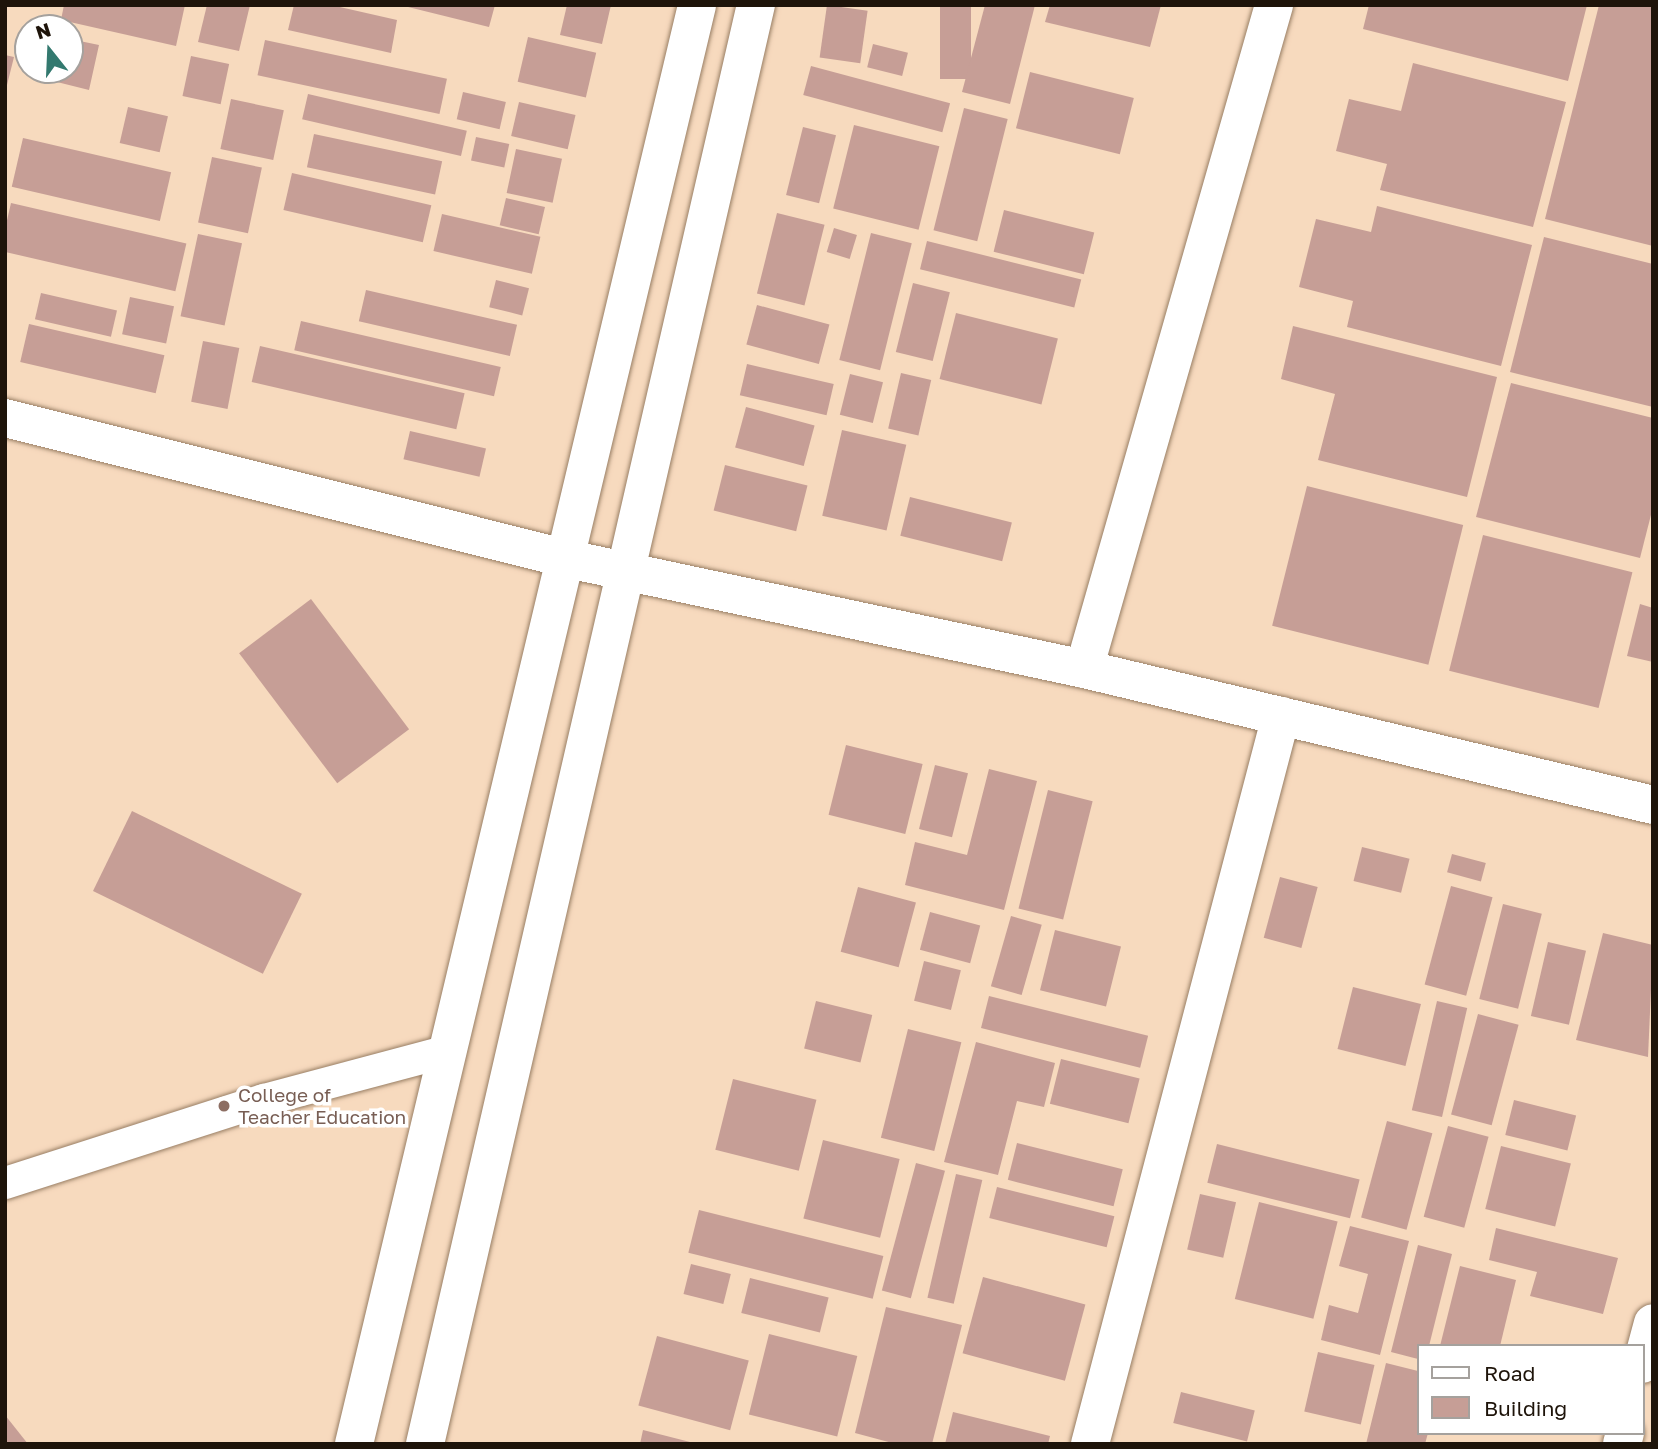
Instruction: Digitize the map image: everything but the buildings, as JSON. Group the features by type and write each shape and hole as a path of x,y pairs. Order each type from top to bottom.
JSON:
{"street":[{"path":"354,1444 568,559 697,5"},
{"path":"425,1444 756,5"},
{"path":"1084,669 1274,5"},
{"path":"5,418 568,559 626,568 1084,669 1653,805"},
{"path":"1090,1444 1281,716"},
{"path":"1644,1357 1653,1323"}],"lane":[{"path":"5,1184 264,1100 448,1051"}],"place":[{"name":"College of Teacher Education","path":"224,1106"}]}
